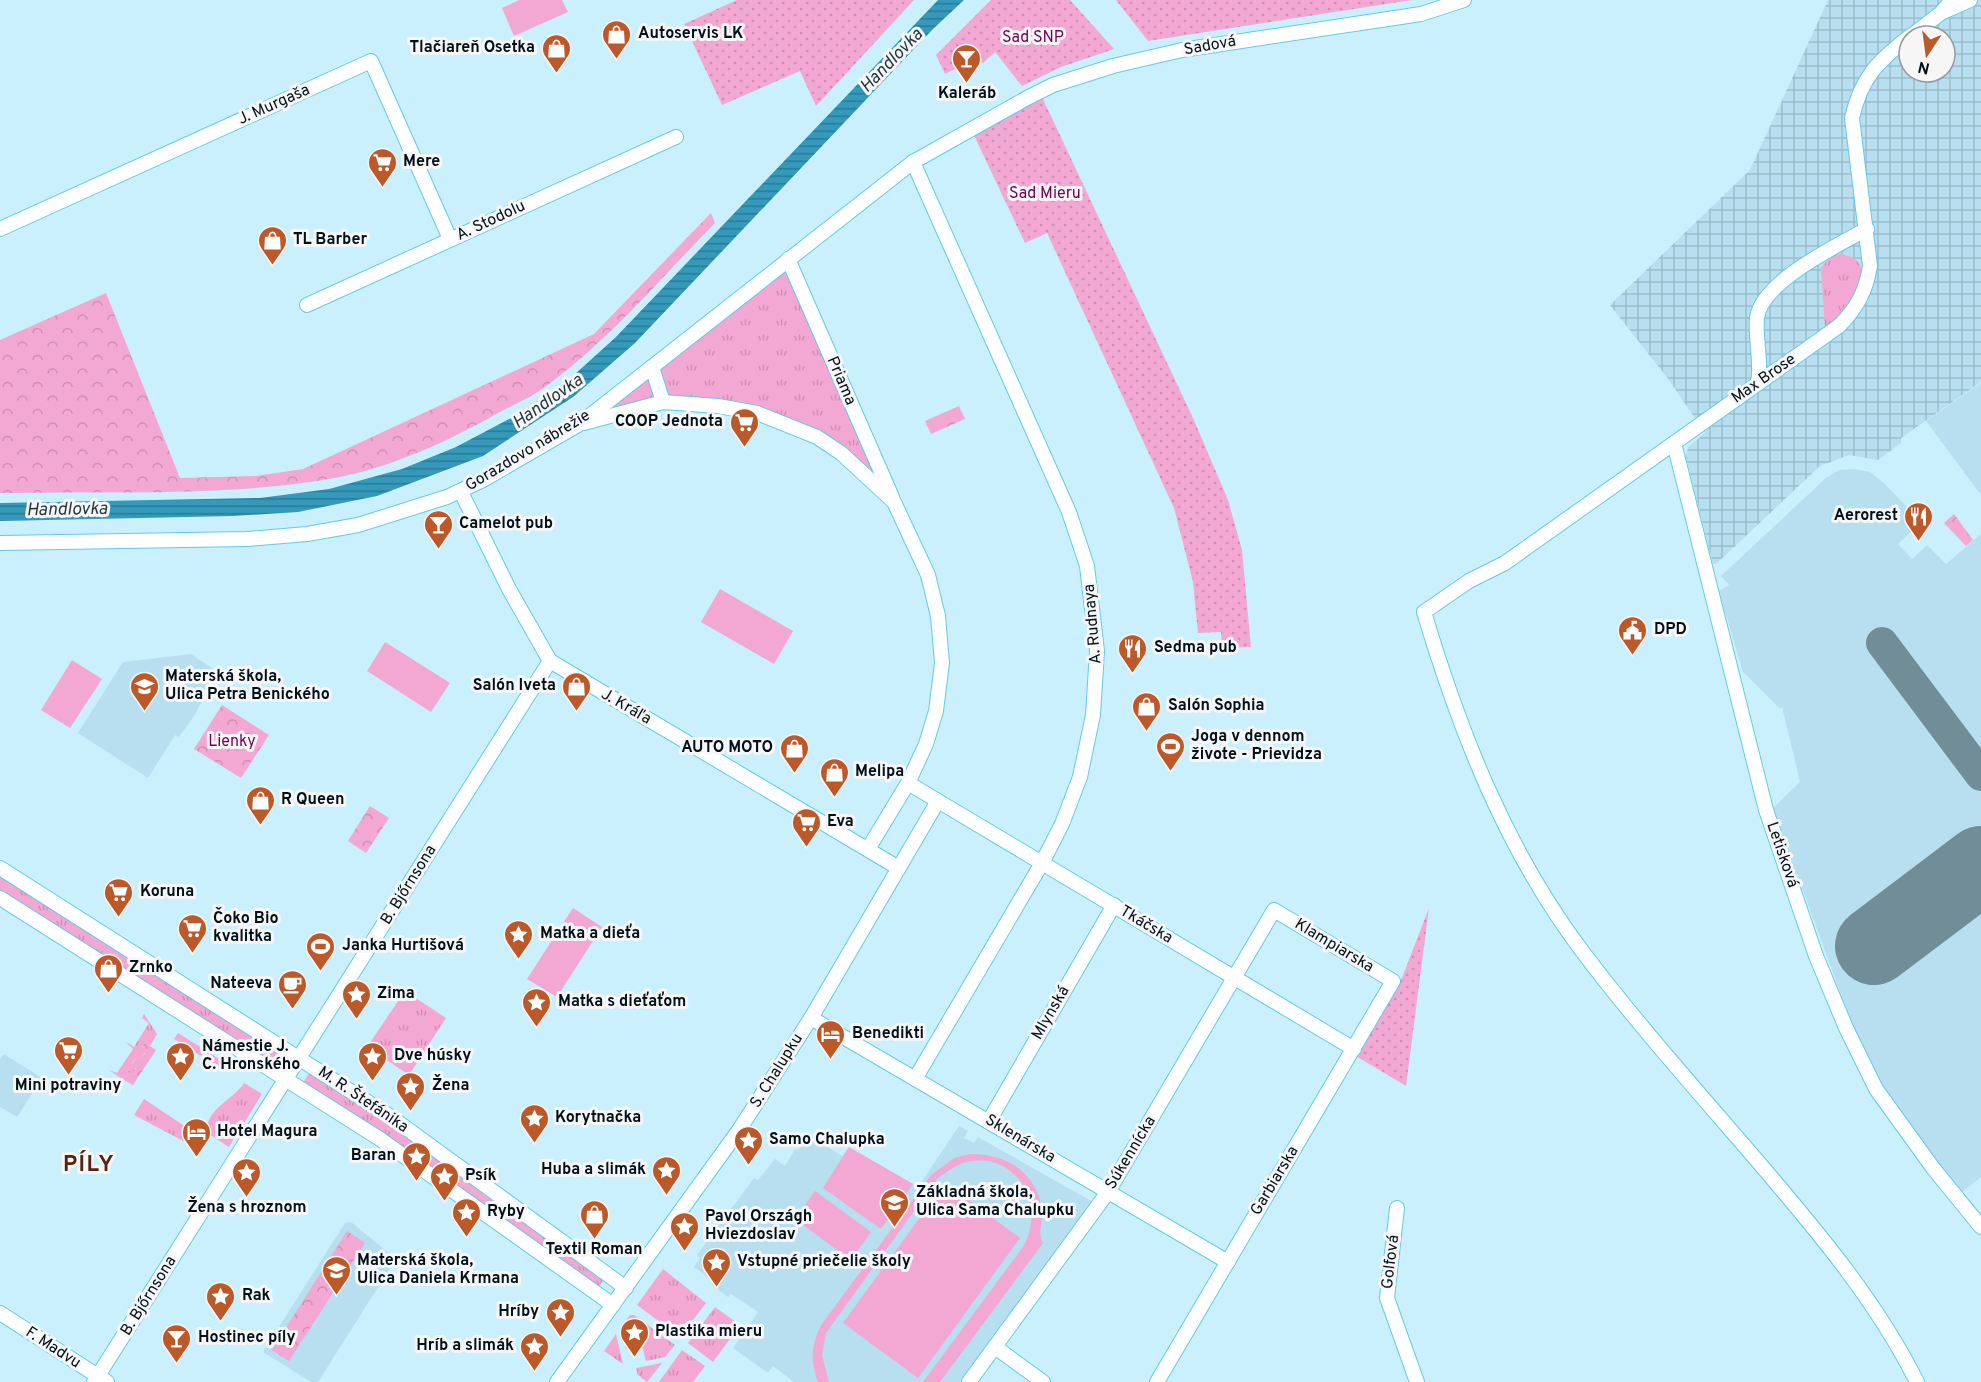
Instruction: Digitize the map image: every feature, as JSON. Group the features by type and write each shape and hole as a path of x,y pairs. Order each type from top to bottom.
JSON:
{"street":[{"name":"Sadová","path":"968,129 1053,85 1113,66 1263,36 1420,14 1464,0"},
{"name":"Max Brose","path":"1927,24 1941,13 1952,0"},
{"name":"Max Brose","path":"1941,13 1970,0"},
{"name":"Max Brose","path":"1897,49 1866,76 1856,97 1852,118 1852,137 1867,229 1870,266 1866,286 1851,315 1505,563 1469,581 1424,612 1447,688 1469,747 1510,836 1539,887 1580,948 1628,1010 1810,1222 1873,1308 1917,1382"},
{"name":"J. Murgaša","path":"0,229 371,62 450,240"},
{"name":"Gorazdovo nábrežie","path":"0,543 247,539 307,534 393,515 460,492 578,425 913,162 968,129"},
{"name":"A. Stodolu","path":"307,304 675,137"},
{"name":"A. Rudnaya","path":"913,162 1058,483 1087,566 1097,651 1094,715 1080,777 1062,824 1042,863 915,1079"},
{"path":"1758,383 1761,364 1757,319 1760,305 1768,293 1826,251 1867,229"},
{"name":"Priama","path":"788,259 928,575 938,616 942,663 933,725 908,783"},
{"path":"652,367 663,402"},
{"path":"578,425 663,402 732,408 757,413 795,427 841,453 894,502"},
{"name":"Letisková","path":"1674,443 1766,810 1816,956 1846,1028 1876,1089 1933,1168 1981,1227"},
{"path":"460,492 509,589 550,662"},
{"name":"J. Kráľa","path":"550,662 868,849"},
{"name":"B. Bjőrnsona","path":"100,1380 285,1080 550,662"},
{"path":"897,867 868,849 908,783 938,801"},
{"name":"Tkáčska","path":"938,801 1354,1048"},
{"name":"S. Chalupku","path":"557,1382 739,1130 811,1018 897,867 938,801"},
{"name":"M. R. Štefánika","path":"0,868 394,1120 626,1288"},
{"name":"M. R. Štefánika","path":"0,898 380,1139 613,1305"},
{"name":"Mlynská","path":"989,1121 1114,906"},
{"name":"Súkennícka","path":"969,1382 1108,1192 1274,910"},
{"name":"Klampiarska","path":"1274,910 1393,981"},
{"name":"Garbiarska","path":"1157,1382 1393,981"},
{"name":"Sklenárska","path":"811,1018 1228,1262"},
{"name":"Golfová","path":"1397,1208 1387,1298 1417,1382"},
{"name":"F. Madvu","path":"0,1313 100,1380"},
{"path":"995,1347 1043,1382"}],"shaded area":[{"path":"1828,0 1981,0 1981,382 1901,438 1901,443 1878,460 1849,455 1820,466 1716,564 1713,564 1686,457 1688,447 1705,433 1669,380 1610,305 1750,170"},
{"path":"1981,383 1981,495 1926,421"},
{"path":"1855,469 1870,472 1884,483 1921,522 1898,544 1912,559 1927,545 1946,564 1981,534 1981,1177 1961,1193 1936,1166 1887,1096 1851,1022 1773,808 1800,782 1782,707 1780,709 1743,672 1719,591 1729,585 1721,576 1826,478 1839,470"},
{"name":"Materská škola, Ulica Petra Benického","path":"191,654 216,671 203,691 206,694 194,716 179,737 175,735 148,778 78,733 123,662"},
{"path":"4,1054 42,1078 17,1117 0,1107 0,1059"},
{"name":"Základná škola, Ulica Sama Chalupku","path":"959,1126 968,1131 964,1138 974,1143 978,1137 1093,1202 961,1382 794,1382 773,1366 768,1373 733,1348 758,1312 731,1294 728,1297 712,1285 714,1282 694,1267 700,1258 697,1255 754,1178 758,1180 775,1159 785,1166 795,1149 798,1150 809,1135 842,1156 849,1147 918,1187"},
{"name":"Materská škola, Ulica Daniela Krmana","path":"351,1222 396,1259 318,1382 311,1382 263,1352 345,1223"}],"green space":[{"path":"519,0 562,0 568,12 514,36 502,8"},
{"path":"737,0 914,0 816,106 800,71 722,105 684,24"},
{"name":"Sad SNP","path":"991,0 1070,0 1114,49 1061,67 1022,86 995,52 983,63 974,60 945,74 936,55"},
{"path":"1116,0 1412,0 1148,41"},
{"name":"Sad Mieru","path":"1042,97 1193,418 1228,500 1242,550 1251,647 1222,648 1221,632 1198,633 1193,582 1174,508 1047,233 1025,243 972,131"},
{"path":"711,213 715,223 614,328 571,366 531,396 419,452 356,473 295,484 211,491 0,493 0,340 106,293 180,478 256,476 303,469 594,334"},
{"path":"1839,254 1853,259 1860,266 1861,276 1858,288 1851,299 1825,328 1821,268 1831,256"},
{"path":"788,260 887,494 792,427 664,401 576,426"},
{"path":"959,406 965,419 931,434 925,421"},
{"path":"1954,514 1973,540 1966,546 1944,523"},
{"path":"720,589 793,631 774,664 701,622"},
{"path":"385,642 450,683 431,712 367,671"},
{"path":"72,660 102,679 70,728 41,710"},
{"name":"Lienky","path":"222,705 269,735 241,778 194,749"},
{"path":"370,806 389,818 366,853 348,841"},
{"path":"0,875 283,1055 276,1066 0,891"},
{"path":"573,908 602,927 557,997 527,979"},
{"path":"1429,908 1406,1086 1356,1056 1402,978"},
{"path":"405,991 446,1018 409,1075 367,1047"},
{"path":"144,1014 157,1034 150,1046 145,1043 145,1052 140,1061 136,1058 132,1063 137,1066 132,1074 127,1072 122,1079 109,1070 117,1073 133,1049 126,1042 134,1047 149,1023 142,1018"},
{"path":"178,1033 205,1050 201,1056 174,1039"},
{"path":"145,1043 156,1050 133,1085 122,1079 127,1071 132,1074 136,1067 132,1064 136,1058 140,1060 145,1053 141,1050"},
{"path":"207,1051 225,1063 221,1069 203,1058"},
{"path":"310,1072 387,1121 603,1280 598,1289 303,1083"},
{"path":"244,1083 262,1094 229,1147 206,1132 208,1123 215,1111"},
{"path":"144,1099 195,1133 189,1144 134,1115"},
{"path":"849,1147 913,1184 881,1229 823,1188"},
{"path":"970,1154 996,1157 1018,1168 1027,1176 1039,1197 1042,1211 1040,1235 1043,1243 940,1382 923,1382 1023,1247 1029,1232 1031,1217 1030,1201 1024,1187 1015,1175 1003,1166 988,1161 971,1161 949,1170 938,1178 826,1333 822,1355 829,1382 818,1382 813,1353 822,1324 931,1175 954,1158"},
{"path":"945,1183 1020,1238 918,1378 843,1323"},
{"path":"815,1191 871,1232 851,1260 795,1219"},
{"path":"347,1231 365,1243 289,1361 272,1350"},
{"path":"663,1269 706,1303 680,1337 637,1305"},
{"path":"715,1307 740,1325 713,1362 688,1343"},
{"path":"630,1315 634,1315 675,1345 665,1357 646,1361 642,1345 626,1349 620,1329"},
{"path":"616,1334 623,1364 604,1351"},
{"path":"682,1350 705,1366 693,1382 659,1382"},
{"path":"662,1363 647,1382 638,1375 636,1368"}],"water":[{"name":"Handlovka","path":"938,0 964,0 933,29 635,343 573,397 483,456 377,496 298,512 233,516 0,521 0,503 260,498 329,489 402,469 456,447 513,417 564,384 616,337"}],"taxiway":[{"path":"1882,643 1981,775"}],"runway":[{"path":"1874,946 1981,865"}],"place":[{"name":"Autoservis LK","path":"617,60"},
{"name":"Tlačiareň Osetka","path":"556,74"},
{"name":"Kaleráb","path":"967,84"},
{"name":"Mere","path":"382,188"},
{"name":"TL Barber","path":"272,266"},
{"name":"COOP Jednota","path":"744,448"},
{"name":"Aerorest","path":"1919,542"},
{"name":"Camelot pub","path":"438,550"},
{"name":"DPD","path":"1633,656"},
{"name":"Sedma pub","path":"1133,674"},
{"name":"Materská škola, Ulica Petra Benického","path":"144,712"},
{"name":"Salón Iveta","path":"577,712"},
{"name":"Salón Sophia","path":"1147,732"},
{"name":"Joga v dennom živote - Prievidza","path":"1170,772"},
{"name":"AUTO MOTO","path":"794,774"},
{"name":"Melipa","path":"834,798"},
{"name":"R Queen","path":"260,826"},
{"name":"Eva","path":"806,848"},
{"name":"Koruna","path":"119,918"},
{"name":"Čoko Bio kvalitka","path":"192,954"},
{"name":"Matka a dieťa","path":"519,960"},
{"name":"Janka Hurtišová","path":"321,972"},
{"name":"Zrnko","path":"108,994"},
{"name":"Nateeva","path":"293,1010"},
{"name":"Zima","path":"356,1020"},
{"name":"Matka s dieťaťom","path":"537,1028"},
{"name":"Benedikti","path":"831,1060"},
{"name":"Mini potraviny","path":"68,1076"},
{"name":"Námestie J. C. Hronského","path":"181,1082"},
{"name":"Dve húsky","path":"373,1082"},
{"name":"Žena","path":"411,1112"},
{"name":"Korytnačka","path":"534,1144"},
{"name":"Hotel Magura","path":"196,1158"},
{"name":"Samo Chalupka","path":"748,1166"},
{"name":"Baran","path":"417,1182"},
{"name":"Huba a slimák","path":"667,1196"},
{"name":"Žena s hroznom","path":"247,1198"},
{"name":"Psík","path":"444,1202"},
{"name":"Základná škola, Ulica Sama Chalupku","path":"895,1228"},
{"name":"Ryby","path":"466,1238"},
{"name":"Textil Roman","path":"594,1240"},
{"name":"Pavol Országh Hviezdoslav","path":"684,1252"},
{"name":"Vstupné priečelie školy","path":"716,1288"},
{"name":"Materská škola, Ulica Daniela Krmana","path":"336,1296"},
{"name":"Rak","path":"221,1322"},
{"name":"Hríby","path":"560,1338"},
{"name":"Plastika mieru","path":"634,1358"},
{"name":"Hostinec píly","path":"177,1364"},
{"name":"Hríb a slimák","path":"535,1372"}],"district":[{"name":"PÍLY","path":"89,1165"}]}
